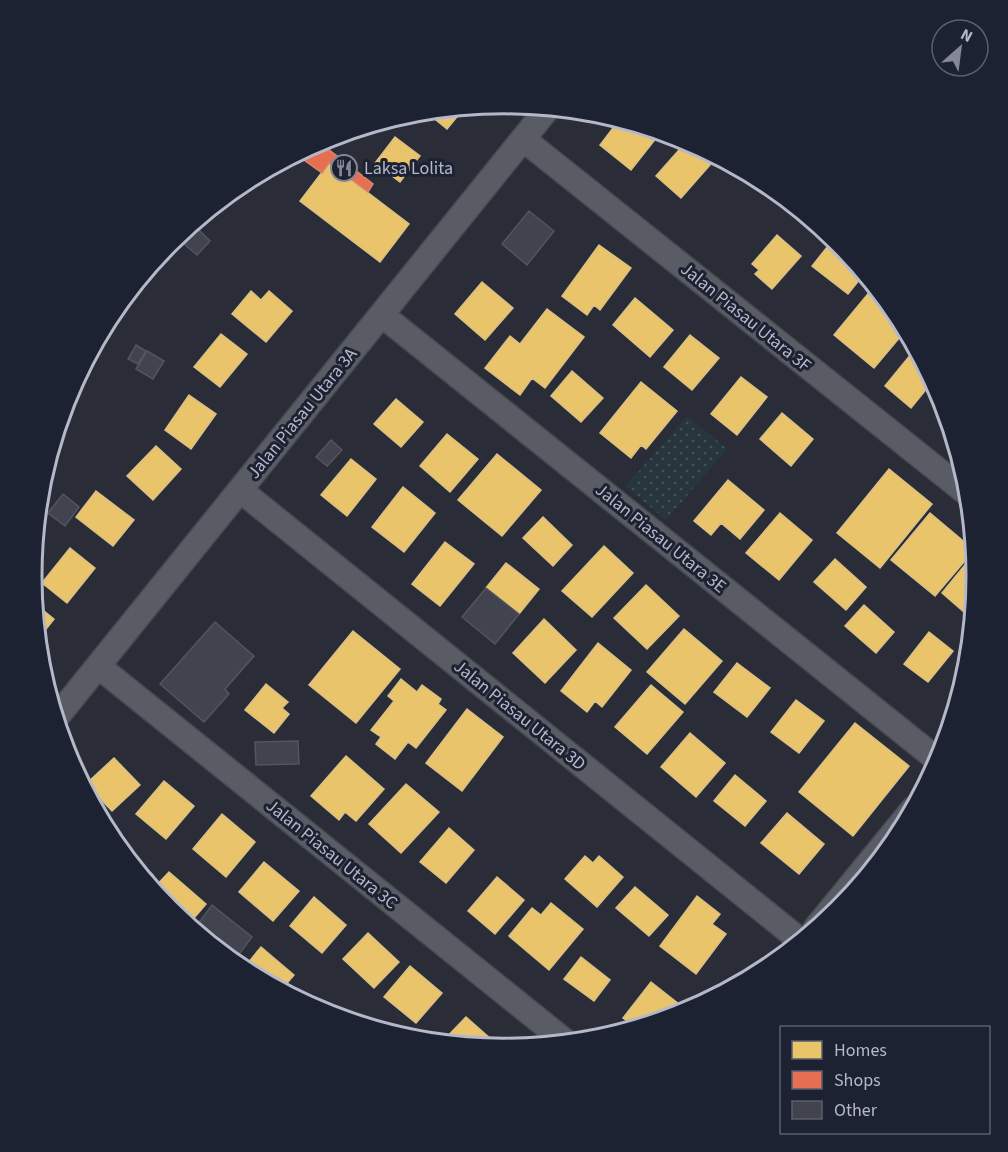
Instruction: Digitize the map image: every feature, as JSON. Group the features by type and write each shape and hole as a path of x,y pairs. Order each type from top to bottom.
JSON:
{"street":[{"name":"Jalan Piasau Utara 3A","path":"62,710 542,116"},
{"name":"Jalan Piasau Utara 3F","path":"523,139 957,485"},
{"name":"Jalan Piasau Utara 3E","path":"382,315 930,754"},
{"name":"Jalan Piasau Utara 3D","path":"240,490 794,935"},
{"name":"Jalan Piasau Utara 3C","path":"98,666 557,1035"}],"shaded area":[{"path":"687,416 727,449 666,520 626,486"}],"building: Homes":[{"path":"457,117 447,129 435,119"},
{"path":"613,128 655,140 631,170 600,145"},
{"path":"395,137 420,156 400,182 375,163"},
{"path":"680,149 711,164 681,198 656,176"},
{"path":"329,163 409,224 380,262 300,201"},
{"path":"777,235 801,256 772,289 755,274 759,270 752,264"},
{"path":"599,245 631,268 600,310 594,305 587,315 562,296"},
{"path":"828,246 859,280 848,294 812,266"},
{"path":"482,282 513,308 485,340 455,314"},
{"path":"251,291 261,300 269,291 292,311 266,342 232,314"},
{"path":"869,293 900,338 874,368 834,335"},
{"path":"635,298 673,330 650,357 613,325"},
{"path":"547,309 584,337 545,388 532,378 520,395 485,368 510,336 520,344"},
{"path":"221,334 247,354 220,387 194,367"},
{"path":"690,335 719,358 692,390 664,367"},
{"path":"910,356 926,389 911,408 885,386"},
{"path":"572,371 603,398 581,422 551,396"},
{"path":"741,377 767,397 737,435 711,414"},
{"path":"641,382 677,411 646,449 641,445 631,458 600,433"},
{"path":"189,395 216,414 191,449 165,430"},
{"path":"396,399 423,422 401,447 374,424"},
{"path":"782,413 813,439 791,466 760,439"},
{"path":"447,434 478,459 450,492 420,466"},
{"path":"156,446 181,469 153,500 127,476"},
{"path":"497,454 541,490 502,536 458,500"},
{"path":"351,459 376,479 347,516 321,495"},
{"path":"889,469 932,504 880,568 837,533"},
{"path":"728,480 764,510 740,539 721,523 711,535 694,521"},
{"path":"403,487 435,513 404,552 372,527"},
{"path":"96,491 134,520 113,546 76,517"},
{"path":"780,513 812,540 779,580 746,553"},
{"path":"930,513 965,542 965,560 935,596 891,560"},
{"path":"543,517 572,545 553,566 523,538"},
{"path":"445,542 474,564 440,606 412,584"},
{"path":"604,546 633,573 592,617 562,591"},
{"path":"70,548 95,568 67,603 42,583"},
{"path":"835,559 866,587 846,610 814,582"},
{"path":"506,563 539,589 519,614 486,588"},
{"path":"966,564 964,612 942,593"},
{"path":"646,585 679,616 647,649 614,618"},
{"path":"864,605 894,632 876,653 845,626"},
{"path":"43,611 54,619 45,630"},
{"path":"544,619 576,650 545,683 513,653"},
{"path":"684,629 722,661 685,704 647,672"},
{"path":"353,631 400,669 356,723 309,685"},
{"path":"929,632 953,651 928,682 904,664"},
{"path":"598,643 631,670 602,707 595,701 587,712 561,691"},
{"path":"737,663 770,688 747,717 714,692"},
{"path":"401,679 417,692 422,685 441,699 438,704 446,710 416,748 408,742 395,759 376,744 381,737 371,730 394,701 388,696"},
{"path":"266,684 288,702 282,708 289,714 274,733 245,710"},
{"path":"651,685 683,712 647,754 615,727"},
{"path":"796,700 824,721 799,753 771,732"},
{"path":"467,709 503,737 462,791 426,763"},
{"path":"855,723 909,766 853,836 799,792"},
{"path":"690,733 725,763 696,797 661,767"},
{"path":"346,756 384,789 356,821 345,812 339,820 311,796"},
{"path":"114,758 140,785 112,811 99,798 90,780"},
{"path":"735,775 766,801 745,826 714,801"},
{"path":"164,781 194,806 166,839 136,814"},
{"path":"406,784 439,812 401,853 369,824"},
{"path":"787,813 824,844 799,874 761,843"},
{"path":"222,814 255,842 226,877 193,849"},
{"path":"449,828 474,850 446,883 420,862"},
{"path":"585,856 593,863 599,856 623,877 597,907 565,879"},
{"path":"264,862 299,891 273,921 239,892"},
{"path":"169,872 206,904 194,918 159,883"},
{"path":"497,877 524,900 495,934 468,911"},
{"path":"635,887 668,915 649,936 616,908"},
{"path":"697,896 720,914 712,924 726,934 696,974 660,946"},
{"path":"314,897 346,925 322,953 290,926"},
{"path":"551,903 583,929 549,970 509,936 532,908 541,915"},
{"path":"368,933 399,962 374,988 343,959"},
{"path":"261,947 294,975 287,983 249,961"},
{"path":"581,957 610,980 594,1001 564,979"},
{"path":"410,966 442,993 416,1023 384,997"},
{"path":"651,982 679,1004 627,1021 623,1018"},
{"path":"466,1017 489,1038 474,1037 449,1035"}],"building: Shops":[{"name":"Laksa Lolita","path":"328,149 373,184 368,192 329,163 322,173 304,160"}],"building: Other":[{"path":"529,211 554,231 527,265 502,244"},
{"path":"198,229 210,241 197,255 183,243"},
{"path":"136,345 146,351 138,364 128,359"},
{"path":"147,351 164,361 153,379 136,369"},
{"path":"331,440 342,450 327,466 316,457"},
{"path":"63,494 79,507 65,526 48,513"},
{"path":"486,588 519,614 495,644 462,617"},
{"path":"215,622 254,656 225,689 229,694 204,722 160,684"},
{"path":"298,741 299,764 256,765 255,742"},
{"path":"212,905 252,937 239,954 199,923"}],"place":[{"name":"Laksa Lolita","path":"344,168"}]}
